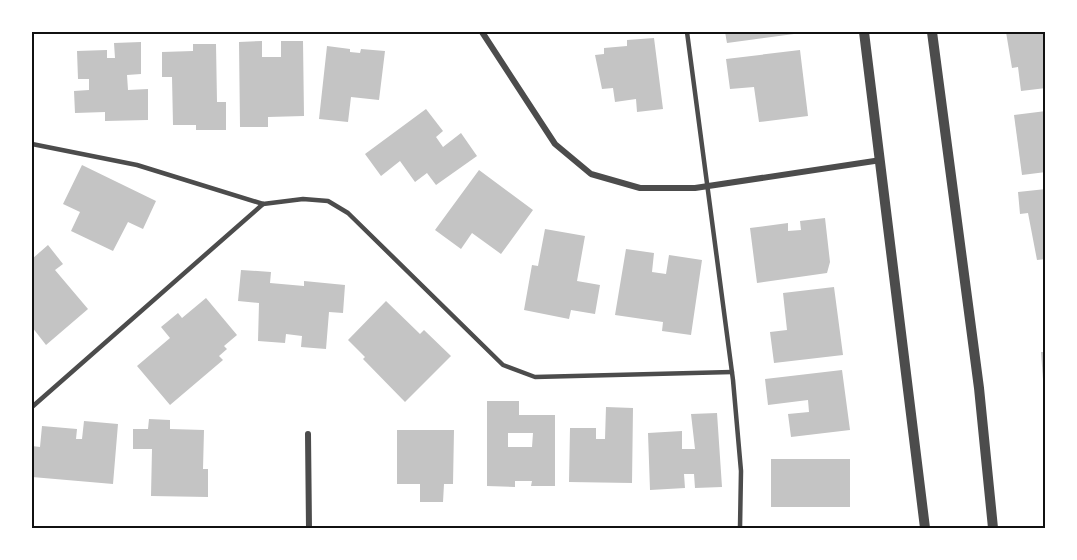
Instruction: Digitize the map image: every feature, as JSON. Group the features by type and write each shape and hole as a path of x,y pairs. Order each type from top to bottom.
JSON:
{"street":[{"path":"482,32 555,144 591,174 640,189 709,186 880,160"},
{"path":"864,32 925,528"},
{"path":"932,32 979,388 993,528"},
{"path":"308,434 309,528"}],"lane":[{"path":"687,32 732,372 741,471 740,528"},
{"path":"32,144 137,165 263,204 303,199 328,201 348,213 503,365 519,373 535,377 732,372"},
{"path":"32,406 263,204"}],"building":[{"path":"725,32 794,32 794,34 727,43"},
{"path":"1006,32 1046,32 1046,88 1021,91 1018,67 1012,68"},
{"path":"654,38 663,109 637,112 636,99 615,102 613,88 602,89 595,55 604,54 604,48 627,46 627,40"},
{"path":"262,41 262,57 281,57 281,41 303,41 304,116 268,117 268,127 240,127 239,42"},
{"path":"141,42 141,74 127,75 128,90 148,89 148,120 105,121 105,112 75,113 74,91 89,90 89,79 78,79 77,51 107,50 107,58 115,58 114,43"},
{"path":"193,44 216,44 217,102 226,102 226,130 196,130 196,125 173,125 172,77 162,77 162,52 193,51"},
{"path":"327,46 350,49 350,52 360,53 361,49 385,51 379,100 351,97 348,122 319,119"},
{"path":"800,50 808,116 759,122 754,87 730,89 726,59"},
{"path":"426,109 443,131 436,137 443,147 461,133 477,156 436,185 427,173 415,182 400,161 381,176 365,154"},
{"path":"1046,111 1046,172 1022,175 1014,115"},
{"path":"82,165 156,201 143,229 128,222 113,251 71,231 80,212 63,204"},
{"path":"479,170 533,210 501,254 472,233 461,249 435,230"},
{"path":"1046,189 1046,259 1037,260 1028,213 1020,214 1018,192"},
{"path":"825,218 830,262 827,273 757,283 750,228 788,223 788,231 801,230 800,221"},
{"path":"545,229 585,236 577,281 600,285 595,314 571,310 569,319 524,310 532,265 538,266"},
{"path":"48,245 63,264 55,270 88,309 46,345 32,327 32,259"},
{"path":"626,249 654,253 652,272 666,274 669,255 702,260 691,335 662,331 663,322 615,315"},
{"path":"241,270 271,272 270,283 304,286 304,281 345,285 343,313 329,312 326,349 301,347 302,336 286,334 285,343 258,341 259,303 238,301"},
{"path":"834,287 843,355 774,363 770,332 787,330 783,293"},
{"path":"206,298 237,335 224,346 227,349 219,356 223,360 170,405 137,366 170,338 161,327 178,313 182,318"},
{"path":"386,301 420,334 424,330 451,356 405,402 363,359 365,357 348,340"},
{"path":"1041,352 1046,352 1046,393 1044,393"},
{"path":"842,370 850,430 791,437 788,414 809,412 808,400 768,405 765,379"},
{"path":"487,401 519,401 519,415 555,415 555,486 531,486 532,481 515,481 515,487 487,486","holes":["508,433 533,433 532,447 508,447"]},
{"path":"606,407 633,408 632,483 569,482 570,428 596,428 596,439 605,439"},
{"path":"717,413 722,487 695,488 694,474 684,474 685,488 650,490 648,433 682,431 682,449 695,449 691,414"},
{"path":"149,419 170,420 170,429 204,430 203,469 208,469 208,497 151,496 152,449 133,449 133,429 148,429"},
{"path":"84,421 118,424 113,484 32,477 32,446 40,447 42,426 77,429 76,439 82,439"},
{"path":"397,430 454,430 453,484 444,484 443,502 420,502 420,484 397,484"},
{"path":"771,459 850,459 850,507 771,507"}]}
